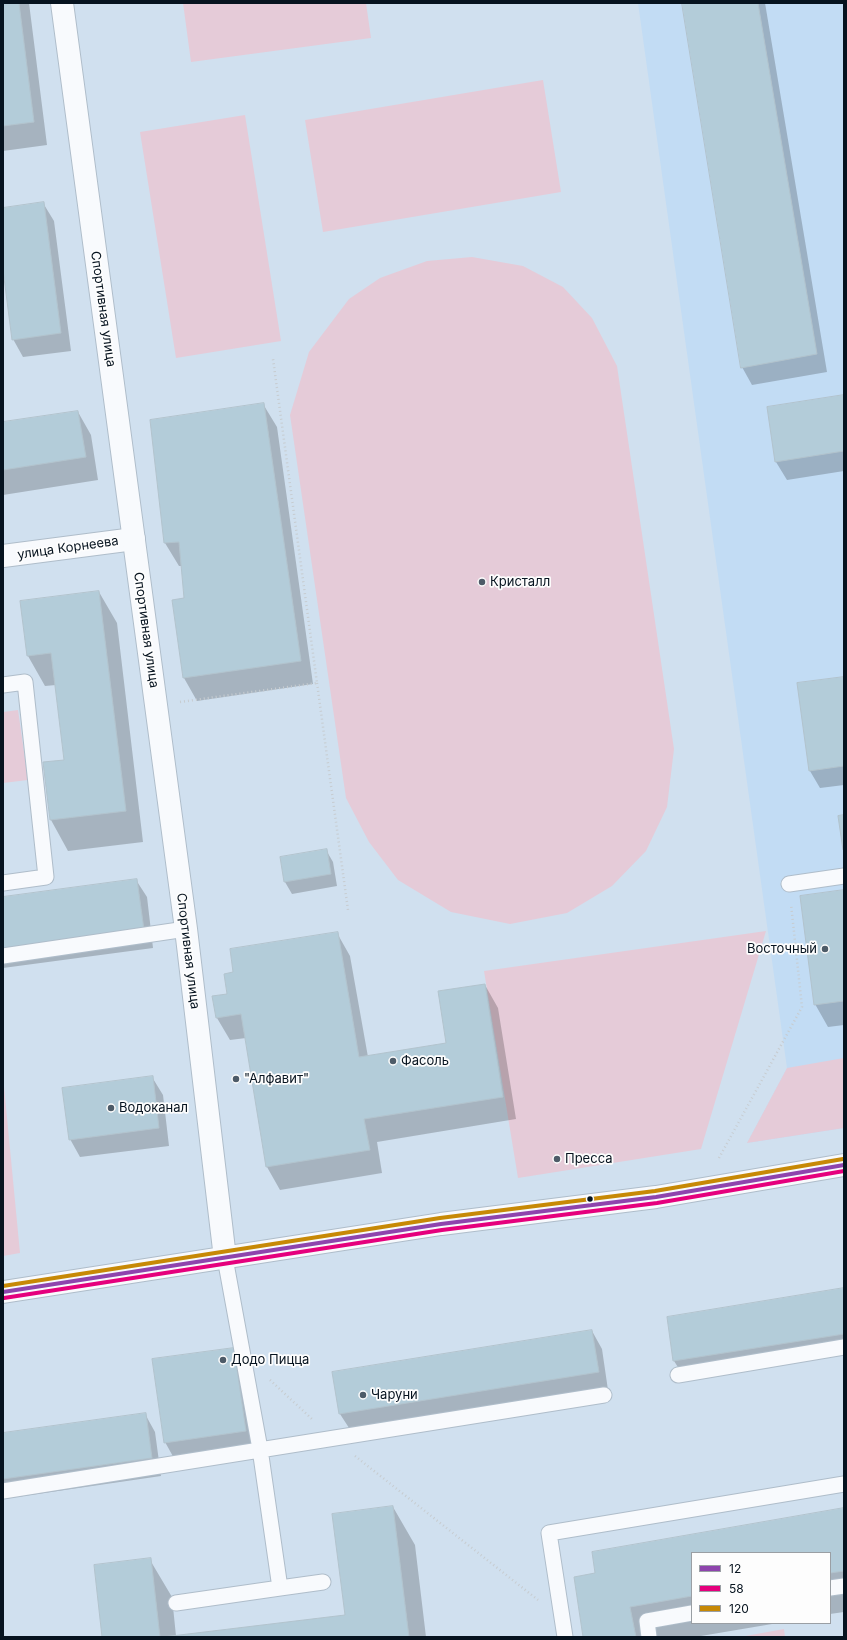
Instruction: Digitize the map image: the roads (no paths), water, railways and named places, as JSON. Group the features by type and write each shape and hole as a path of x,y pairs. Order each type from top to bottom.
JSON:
{"street":[{"name":"Спортивная улица","path":"62,3 186,929 225,1258"},
{"name":"улица Корнеева","path":"3,556 134,539"},
{"path":"3,1292 441,1224 656,1197 844,1165"}],"lane":[{"path":"3,685 25,682 46,877 3,883"},
{"path":"789,884 844,876"},
{"path":"3,956 186,929"},
{"path":"225,1258 260,1449 280,1588"},
{"path":"678,1375 844,1347"},
{"path":"3,1491 604,1395"},
{"path":"565,1637 549,1533 844,1484"},
{"path":"176,1603 323,1582"},
{"path":"831,1588 844,1586"},
{"path":"649,1637 647,1621 691,1613"}],"place":[{"name":"Кристалл","path":"482,582"},
{"name":"Восточный","path":"825,949"},
{"name":"Фасоль","path":"393,1061"},
{"name":"\"Алфавит\"","path":"236,1079"},
{"name":"Водоканал","path":"111,1108"},
{"name":"Пресса","path":"557,1159"},
{"name":"Додо Пицца","path":"223,1360"},
{"name":"Чаруни","path":"363,1395"}]}
